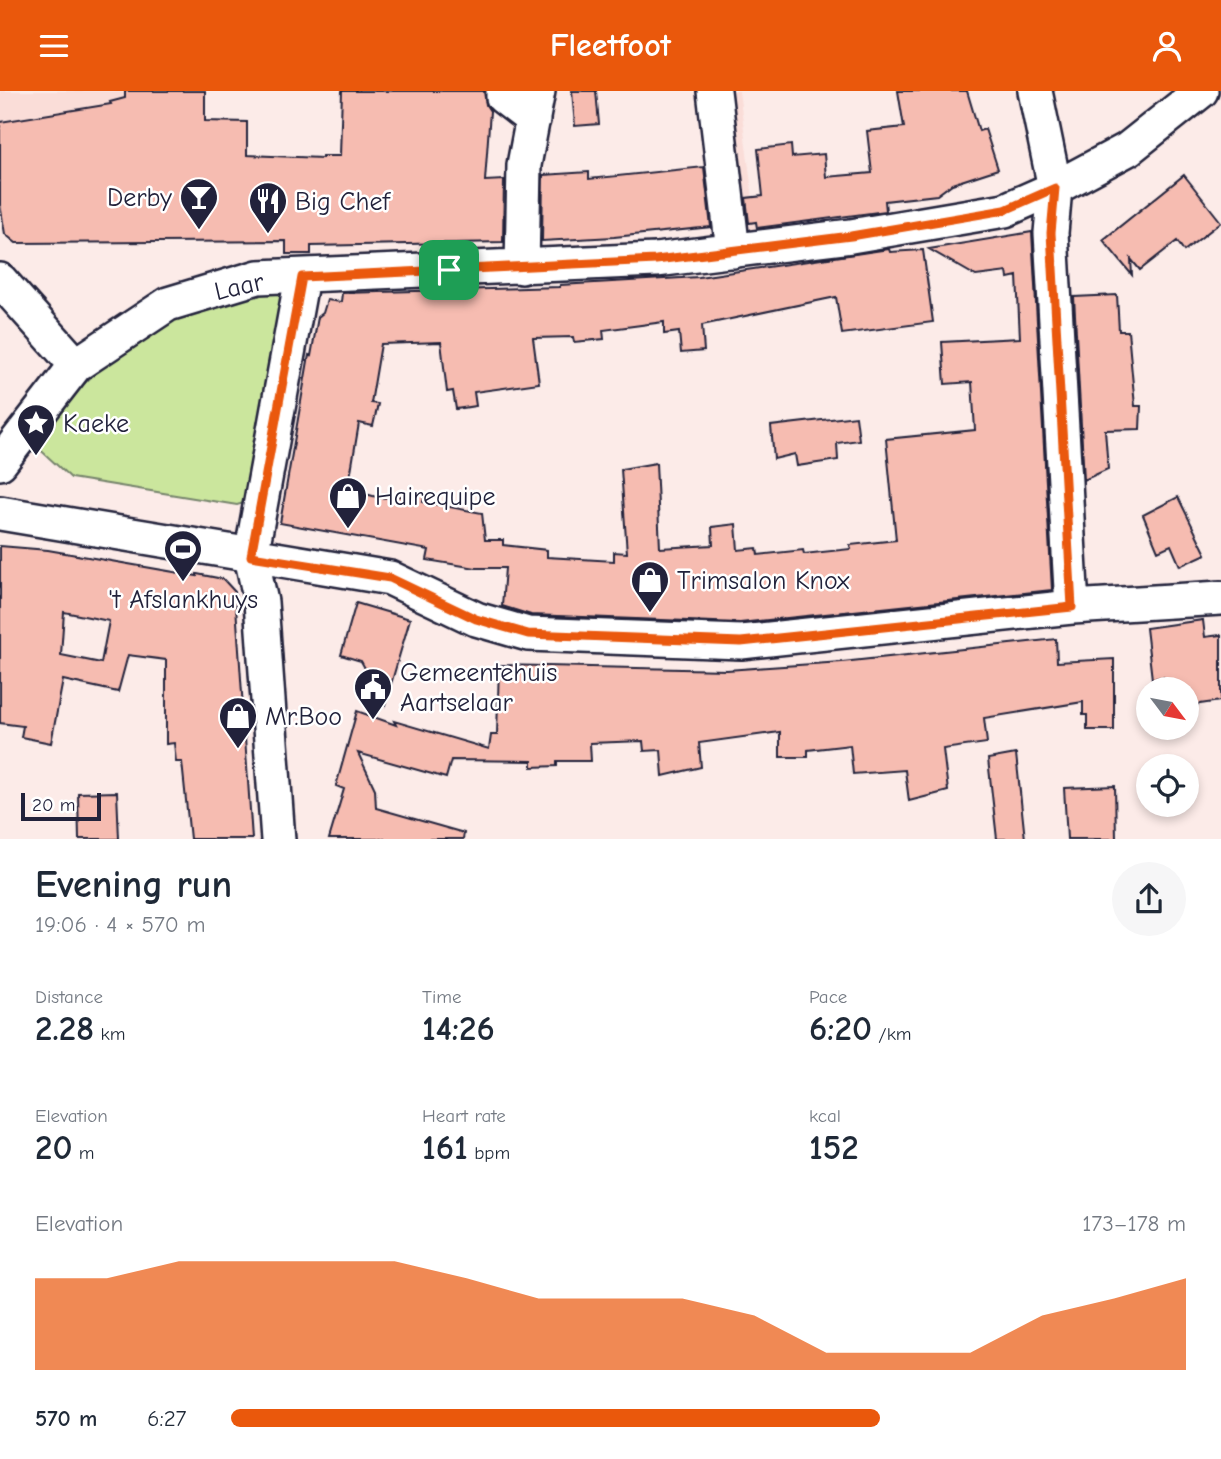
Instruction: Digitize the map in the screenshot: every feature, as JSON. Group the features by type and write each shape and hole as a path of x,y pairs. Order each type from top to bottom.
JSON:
{"street":[{"path":"503,91 503,97 535,105 524,165 522,267"},
{"path":"714,91 733,251"},
{"path":"1035,91 1055,188 1051,233 1072,607"},
{"path":"302,277 656,260 851,236 1005,210 1055,188 1128,149 1200,91"},
{"name":"Laar","path":"0,463 76,365 168,305 258,278 302,277 251,556"},
{"path":"2,283 76,365"},
{"path":"0,513 390,578 476,619 528,634 741,642 1072,607 1221,597"},
{"path":"251,556 261,602 278,839"}],"shaded area":[{"path":"0,91 125,91 127,147 0,179"},
{"path":"723,91 739,91 757,230 739,232"}],"green space":[{"path":"271,286 281,294 281,313 247,502 237,505 71,478 35,445 74,393 117,353 179,315"}],"building":[{"path":"125,91 205,91 205,121 247,122 247,155 322,158 340,156 342,91 484,91 486,105 490,111 485,181 504,180 503,242 311,246 311,254 286,254 286,241 16,243 5,234 0,204 0,122 111,104 110,102 125,98"},
{"path":"572,91 596,91 599,124 575,126"},
{"path":"898,91 967,91 979,131 985,129 998,169 952,184 937,195 885,201 886,211 757,228 756,222 749,223 746,198 763,196 758,149 791,145 792,157 824,154 826,177 872,173 867,131 904,127"},
{"path":"704,167 711,227 542,241 543,175 589,172 589,179"},
{"path":"1184,175 1221,222 1184,251 1177,241 1140,270 1131,259 1132,275 1103,240"},
{"path":"1032,232 1052,590 740,623 531,615 502,606 505,568 476,568 427,560 429,550 280,523 318,317 323,313 327,300 341,302 342,293 560,287 699,277 889,249 890,252 923,250 933,322 842,334 836,297 702,325 704,351 681,353 679,332 664,334 664,322 603,330 604,339 574,342 573,337 533,338 539,383 474,392 476,406 456,409 453,391 447,392 441,342 381,344 371,403 378,404 373,426 359,423 348,489 380,498 425,494 423,502 482,513 485,540 503,540 503,545 547,550 547,557 614,561 614,552 627,553 621,469 656,463 660,548 713,545 712,527 736,524 738,550 757,548 758,555 851,549 850,545 896,540 886,439 975,430 972,382 945,384 942,342 1020,338 1017,276 1008,278 1007,272 976,276 929,249"},
{"path":"1117,295 1119,331 1128,331 1135,406 1141,406 1140,429 1105,430 1108,469 1084,480 1074,297"},
{"path":"856,416 859,440 837,443 838,460 797,466 795,454 774,459 771,426"},
{"path":"1178,497 1206,554 1180,566 1171,545 1158,551 1143,515"},
{"path":"0,546 48,550 223,579 235,592 252,839 190,839 182,762 176,762 174,743 166,744 166,660 128,655 118,692 63,680 51,743 21,737 23,726 0,723","holes":["64,612 109,621 101,663 61,655"]},
{"path":"356,603 410,619 385,705 361,661 341,655"},
{"path":"1203,620 1205,637 1221,635 1221,701 1199,704 1199,677 1152,677 1146,628"},
{"path":"1056,639 1057,662 1114,659 1114,730 1087,730 1087,715 1083,715 1083,702 984,718 987,743 943,749 948,791 909,801 905,770 853,774 850,745 808,750 808,757 780,757 780,732 699,743 701,767 663,776 661,750 644,751 643,741 590,743 591,761 557,761 557,766 532,767 532,761 451,760 446,778 358,753 375,789 376,808 464,833 463,839 329,839 344,789 336,786 357,711 396,725 394,721 489,749 491,735 497,735 499,665 727,670 842,662"},
{"path":"1016,754 1025,839 997,839 988,759"},
{"path":"1115,786 1116,839 1067,839 1064,788"},
{"path":"117,792 119,839 79,839 78,793"}],"place":[{"name":"Derby","path":"199,231"},
{"name":"Big Chef","path":"268,235"},
{"name":"Kaeke","path":"36,457"},
{"name":"Hairequipe","path":"348,530"},
{"name":"'t Afslankhuys","path":"183,583"},
{"name":"Trimsalon Knox","path":"650,614"},
{"name":"Gemeentehuis Aartselaar","path":"373,721"},
{"name":"Mr.Boo","path":"238,750"}],"route":[{"path":"1055,188 1051,233 1072,607 741,642 528,634 476,619 390,578 251,556 302,277 449,270 656,260 851,236 1005,210 1055,188"}]}
